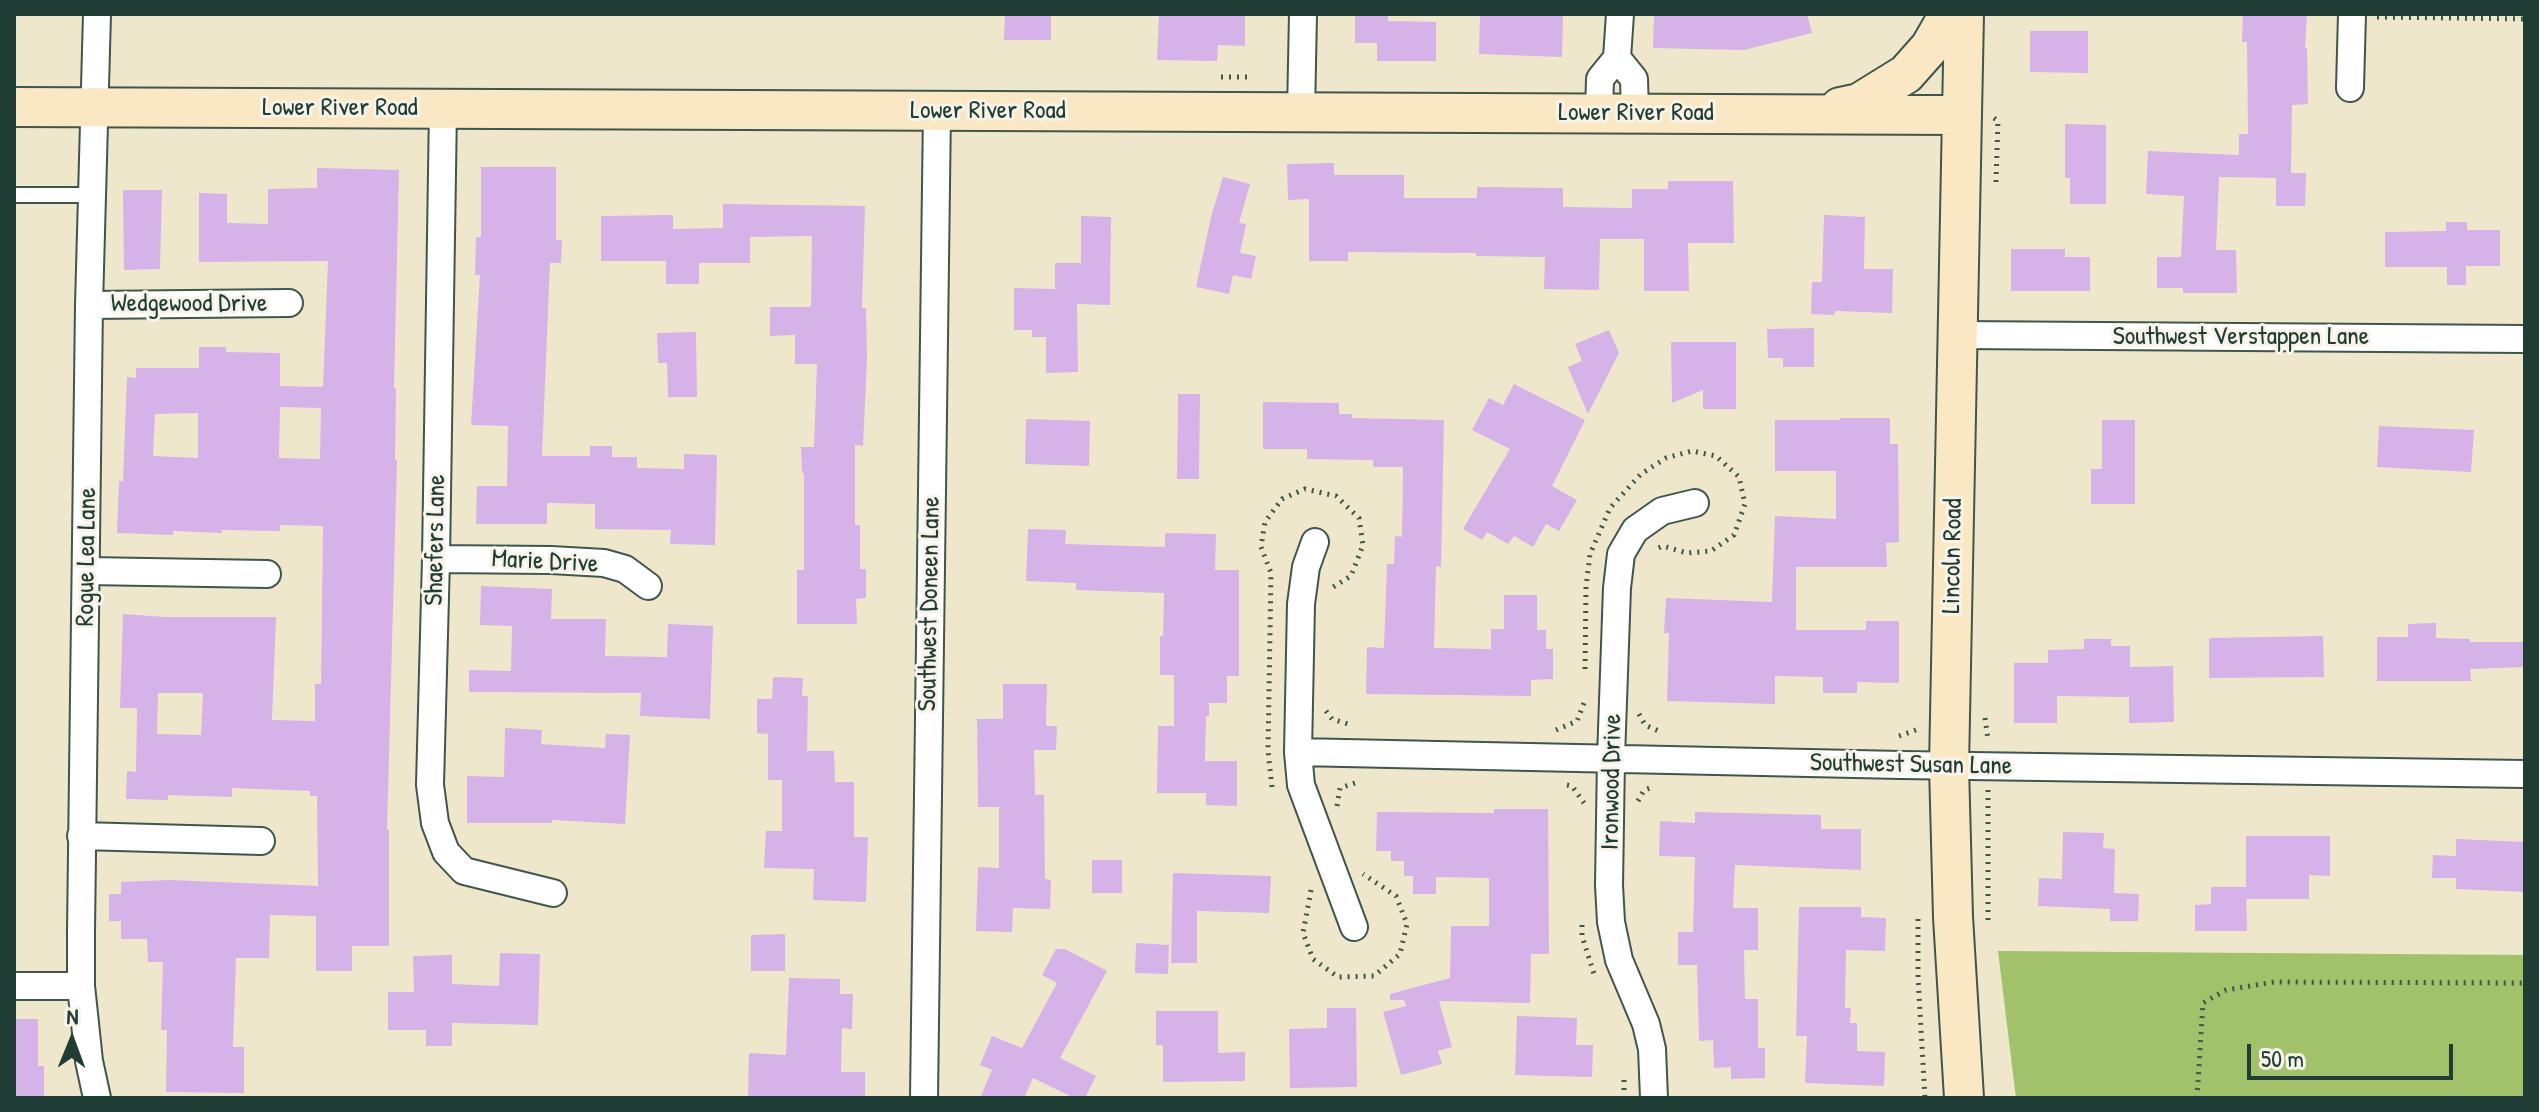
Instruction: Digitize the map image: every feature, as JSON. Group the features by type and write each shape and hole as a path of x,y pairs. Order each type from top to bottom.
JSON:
{"street":[{"name":"Rogue Lea Lane","path":"97,14 81,836 81,986 89,1061 97,1098"},
{"path":"1301,113 1303,14"},
{"path":"1617,112 1600,79 1617,58 1620,14"},
{"path":"1802,114 1859,103 1906,74 1930,47 1949,14"},
{"name":"Lincoln Road","path":"1964,14 1974,114 1958,335 1949,766 1953,917 1964,1098"},
{"path":"2350,88 2352,16"},
{"path":"1617,58 1634,79 1617,112"},
{"name":"Lower River Road","path":"14,107 1974,114"},
{"name":"Shaefers Lane","path":"443,108 430,785 435,823 446,852 464,871 553,893"},
{"name":"Southwest Doneen Lane","path":"924,1098 937,110"},
{"name":"Wedgewood Drive","path":"89,305 289,303"},
{"name":"Southwest Verstappen Lane","path":"1958,335 2525,339"},
{"name":"Ironwood Drive","path":"1654,1098 1652,1049 1646,1024 1619,960 1611,922 1611,758 1617,588 1621,554 1635,530 1662,511 1695,503"},
{"path":"1315,542 1306,567 1301,604 1298,752 1301,785 1354,927"},
{"name":"Marie Drive","path":"436,559 604,563 625,569 648,586"},
{"path":"87,571 267,574"},
{"name":"Southwest Susan Lane","path":"1298,752 2525,774"},
{"path":"81,836 261,841"},
{"path":"14,986 81,986"}],"lane":[{"path":"14,195 93,195"}],"path":[{"path":"2352,16 2525,19"},
{"path":"1210,77 1253,77"},
{"path":"1974,114 1998,121 1996,184"},
{"path":"1585,675 1586,587 1590,554 1610,508 1641,474 1666,458 1692,451 1716,456 1739,477 1745,504 1734,535 1711,551 1687,553 1663,546 1654,550"},
{"path":"1276,796 1270,781 1268,751 1271,573 1261,547 1265,522 1282,499 1305,489 1336,496 1359,518 1363,545 1351,576 1329,589 1325,599"},
{"path":"1543,730 1556,730 1577,721 1584,704 1584,690"},
{"path":"1319,700 1332,719 1358,727"},
{"path":"1985,708 1988,924"},
{"path":"1637,711 1645,725 1662,732"},
{"path":"1885,736 1900,736 1916,730 1918,717"},
{"path":"1336,811 1340,788 1362,780"},
{"path":"1561,783 1572,786 1584,803 1583,816"},
{"path":"1635,805 1644,790 1655,787"},
{"path":"1306,878 1312,891 1303,933 1313,959 1338,977 1374,976 1400,954 1407,924 1396,896 1360,873"},
{"path":"1918,918 1925,1098"},
{"path":"1582,921 1582,936 1599,985"},
{"path":"2197,1098 2203,1003 2226,990 2274,982 2525,983"},
{"path":"1624,1068 1624,1098"}],"green space":[{"path":"1998,951 2525,955 2525,1098 2016,1098"}],"building":[{"path":"1005,14 1051,14 1051,40 1004,40"},
{"path":"1159,14 1245,14 1245,46 1218,45 1217,61 1157,60"},
{"path":"1355,14 1388,14 1388,21 1436,22 1436,61 1377,61 1377,43 1355,43"},
{"path":"1480,14 1563,14 1562,57 1479,54"},
{"path":"1654,14 1807,14 1812,33 1744,50 1653,48"},
{"path":"2243,14 2307,14 2308,104 2292,105 2291,173 2306,173 2305,206 2276,206 2276,178 2219,177 2216,250 2236,250 2237,293 2183,293 2183,288 2157,288 2157,257 2181,257 2184,196 2146,194 2148,151 2239,155 2239,134 2248,134 2247,42 2242,42"},
{"path":"2030,31 2088,31 2088,73 2030,72"},
{"path":"2065,124 2106,125 2106,204 2070,204 2070,178 2065,178"},
{"path":"1334,163 1334,175 1404,175 1404,198 1477,198 1477,187 1563,188 1563,207 1632,208 1632,189 1668,189 1668,181 1733,181 1734,243 1688,243 1689,291 1644,291 1644,239 1600,239 1599,290 1544,289 1545,257 1348,252 1348,261 1309,261 1309,199 1288,200 1287,164"},
{"path":"481,167 556,167 556,240 562,240 561,263 550,263 542,456 590,456 590,446 612,446 612,457 637,457 637,468 684,469 684,454 717,455 715,545 670,544 671,530 595,529 595,504 547,503 547,524 476,524 477,486 507,486 508,426 471,425 480,275 475,275 476,237 481,237"},
{"path":"317,168 399,170 394,388 397,460 387,830 389,946 352,946 352,971 316,971 316,916 270,915 269,958 236,958 233,1047 244,1047 244,1093 166,1092 167,1030 161,1030 163,962 148,962 147,939 121,939 121,921 109,921 109,894 121,894 121,882 170,880 318,886 317,796 310,796 310,791 232,788 232,797 168,795 168,800 126,799 127,771 136,772 137,708 120,708 123,614 276,617 272,720 315,721 315,684 321,684 323,526 280,525 280,531 222,530 222,533 173,531 173,535 117,533 119,481 123,481 127,377 136,378 136,368 199,368 199,347 226,347 226,352 280,353 280,386 323,387 328,261 199,262 199,193 227,194 227,223 268,224 268,189 317,188","holes":["280,407 321,408 320,459 279,458","198,413 198,458 153,456 155,414","158,693 203,693 201,735 157,734"]},
{"path":"1223,177 1250,184 1239,223 1246,224 1240,253 1256,256 1251,279 1233,275 1229,294 1196,287"},
{"path":"123,190 162,190 160,269 124,270"},
{"path":"723,204 865,206 862,308 866,308 867,359 863,446 855,445 855,525 860,525 860,569 866,569 866,598 856,599 857,624 797,624 797,570 804,570 801,447 814,447 817,364 795,364 795,335 770,336 770,307 811,307 812,236 750,237 750,263 699,263 699,284 666,284 666,261 601,261 601,216 673,215 673,229 723,228"},
{"path":"1824,215 1865,217 1864,269 1893,269 1892,313 1835,311 1834,315 1811,314 1812,282 1822,282"},
{"path":"1081,216 1111,217 1110,305 1077,304 1078,372 1046,373 1046,337 1032,337 1032,330 1014,330 1014,288 1055,289 1055,263 1081,263"},
{"path":"2446,222 2467,222 2467,230 2500,230 2500,266 2466,266 2466,285 2447,285 2447,267 2385,267 2385,232 2446,231"},
{"path":"2011,249 2065,249 2065,257 2090,257 2090,291 2011,291"},
{"path":"1814,328 1814,367 1783,367 1783,358 1768,358 1767,329"},
{"path":"1609,330 1619,353 1588,414 1568,367 1582,361 1575,344"},
{"path":"696,332 697,397 668,397 667,363 658,363 657,333"},
{"path":"1671,342 1736,342 1736,409 1703,409 1703,390 1672,403"},
{"path":"1514,384 1585,420 1552,486 1577,500 1559,531 1546,524 1533,547 1514,536 1508,544 1487,532 1482,540 1463,529 1510,449 1472,430 1489,398 1503,405"},
{"path":"1178,394 1200,394 1199,479 1177,479"},
{"path":"1263,402 1339,403 1339,414 1352,414 1352,418 1444,420 1441,567 1436,566 1434,648 1491,649 1491,629 1504,629 1504,595 1537,595 1537,630 1546,630 1546,649 1553,649 1553,679 1531,680 1531,696 1366,694 1367,647 1384,648 1387,564 1394,564 1395,536 1402,537 1403,467 1373,467 1373,460 1307,459 1307,449 1263,449"},
{"path":"1890,418 1890,444 1898,444 1899,542 1886,543 1887,567 1796,567 1796,630 1866,630 1866,621 1899,621 1899,683 1857,682 1857,693 1823,693 1823,677 1775,676 1775,704 1667,701 1669,633 1664,633 1666,598 1772,602 1775,516 1836,519 1836,471 1775,471 1775,420"},
{"path":"1026,419 1090,421 1089,466 1025,464"},
{"path":"2102,420 2135,420 2135,504 2091,504 2091,469 2102,469"},
{"path":"2379,426 2474,430 2471,472 2377,467"},
{"path":"1028,529 1066,530 1065,544 1165,547 1165,533 1216,534 1215,570 1239,570 1239,676 1227,676 1227,703 1209,703 1205,761 1237,761 1237,806 1206,805 1206,793 1157,793 1158,726 1174,726 1174,675 1160,675 1164,593 1076,590 1076,583 1026,581"},
{"path":"481,586 552,589 551,619 606,619 605,656 667,657 668,624 713,626 710,719 640,716 641,693 469,692 469,670 511,671 512,626 480,625"},
{"path":"2436,623 2436,638 2470,639 2470,642 2525,642 2525,667 2470,669 2471,681 2377,681 2377,637 2408,637 2408,624"},
{"path":"2323,636 2324,677 2209,678 2209,638"},
{"path":"2084,639 2111,639 2111,646 2130,646 2130,667 2173,666 2174,722 2129,723 2129,697 2057,696 2057,723 2014,723 2014,663 2048,663 2048,650 2084,649"},
{"path":"773,677 803,678 802,696 808,696 807,751 834,751 835,782 854,782 854,837 868,837 866,902 813,900 814,869 764,868 766,831 782,831 782,780 768,780 768,734 757,733 757,699 772,699"},
{"path":"1003,684 1047,684 1046,726 1057,726 1056,750 1034,750 1035,795 1044,795 1045,879 1051,880 1050,909 1013,908 1012,932 976,931 978,867 999,868 999,807 978,807 977,719 1003,719"},
{"path":"505,728 542,730 541,744 605,748 606,734 630,735 625,824 552,820 552,823 467,823 467,776 504,777"},
{"path":"1494,809 1548,809 1549,954 1531,954 1530,1003 1439,1001 1452,1047 1438,1051 1442,1064 1401,1075 1383,1012 1406,1006 1404,1000 1390,1000 1390,994 1450,978 1451,926 1489,926 1489,878 1436,877 1436,894 1413,894 1413,876 1404,876 1404,861 1391,861 1391,851 1376,851 1377,812 1494,813"},
{"path":"1695,812 1821,815 1821,829 1861,829 1861,870 1735,865 1733,908 1758,908 1758,950 1744,950 1745,999 1758,999 1758,1048 1765,1048 1765,1078 1731,1079 1731,1067 1714,1068 1713,1040 1699,1041 1697,965 1678,965 1678,932 1693,932 1695,857 1659,856 1660,821 1695,823"},
{"path":"2063,832 2104,833 2103,848 2115,849 2114,893 2139,894 2138,921 2110,921 2110,909 2038,906 2039,878 2062,879"},
{"path":"2246,836 2330,836 2330,876 2309,875 2309,899 2246,899"},
{"path":"2456,839 2525,842 2525,892 2456,889 2456,878 2432,878 2433,855 2456,856"},
{"path":"1092,860 1122,860 1122,893 1092,893"},
{"path":"1173,873 1271,876 1269,913 1197,911 1197,963 1171,963"},
{"path":"2211,887 2246,887 2247,931 2195,931 2195,905 2211,904"},
{"path":"1799,907 1861,907 1861,917 1886,918 1885,951 1846,950 1845,1008 1851,1008 1850,1023 1857,1023 1857,1051 1885,1052 1884,1086 1805,1083 1807,1036 1796,1036"},
{"path":"785,934 785,971 751,971 751,935"},
{"path":"1136,943 1169,945 1168,974 1135,973"},
{"path":"1056,949 1065,949 1107,971 1060,1058 1096,1076 1085,1098 1074,1098 1033,1078 1024,1098 980,1098 992,1070 980,1065 992,1036 1022,1048 1057,983 1042,975"},
{"path":"500,953 540,954 538,1025 452,1023 452,1046 426,1046 426,1030 388,1030 388,992 414,992 413,956 452,955 452,984 499,986"},
{"path":"789,978 840,979 840,994 853,994 852,1029 842,1028 841,1072 865,1072 865,1096 748,1096 749,1053 786,1055"},
{"path":"1327,1008 1356,1008 1357,1087 1290,1088 1289,1029 1327,1028"},
{"path":"1156,1011 1218,1011 1218,1053 1245,1052 1245,1081 1163,1082 1163,1045 1156,1045"},
{"path":"1517,1016 1577,1018 1576,1045 1593,1045 1592,1077 1515,1075"},
{"path":"14,1019 38,1019 38,1066 44,1066 44,1098 14,1098"}]}
